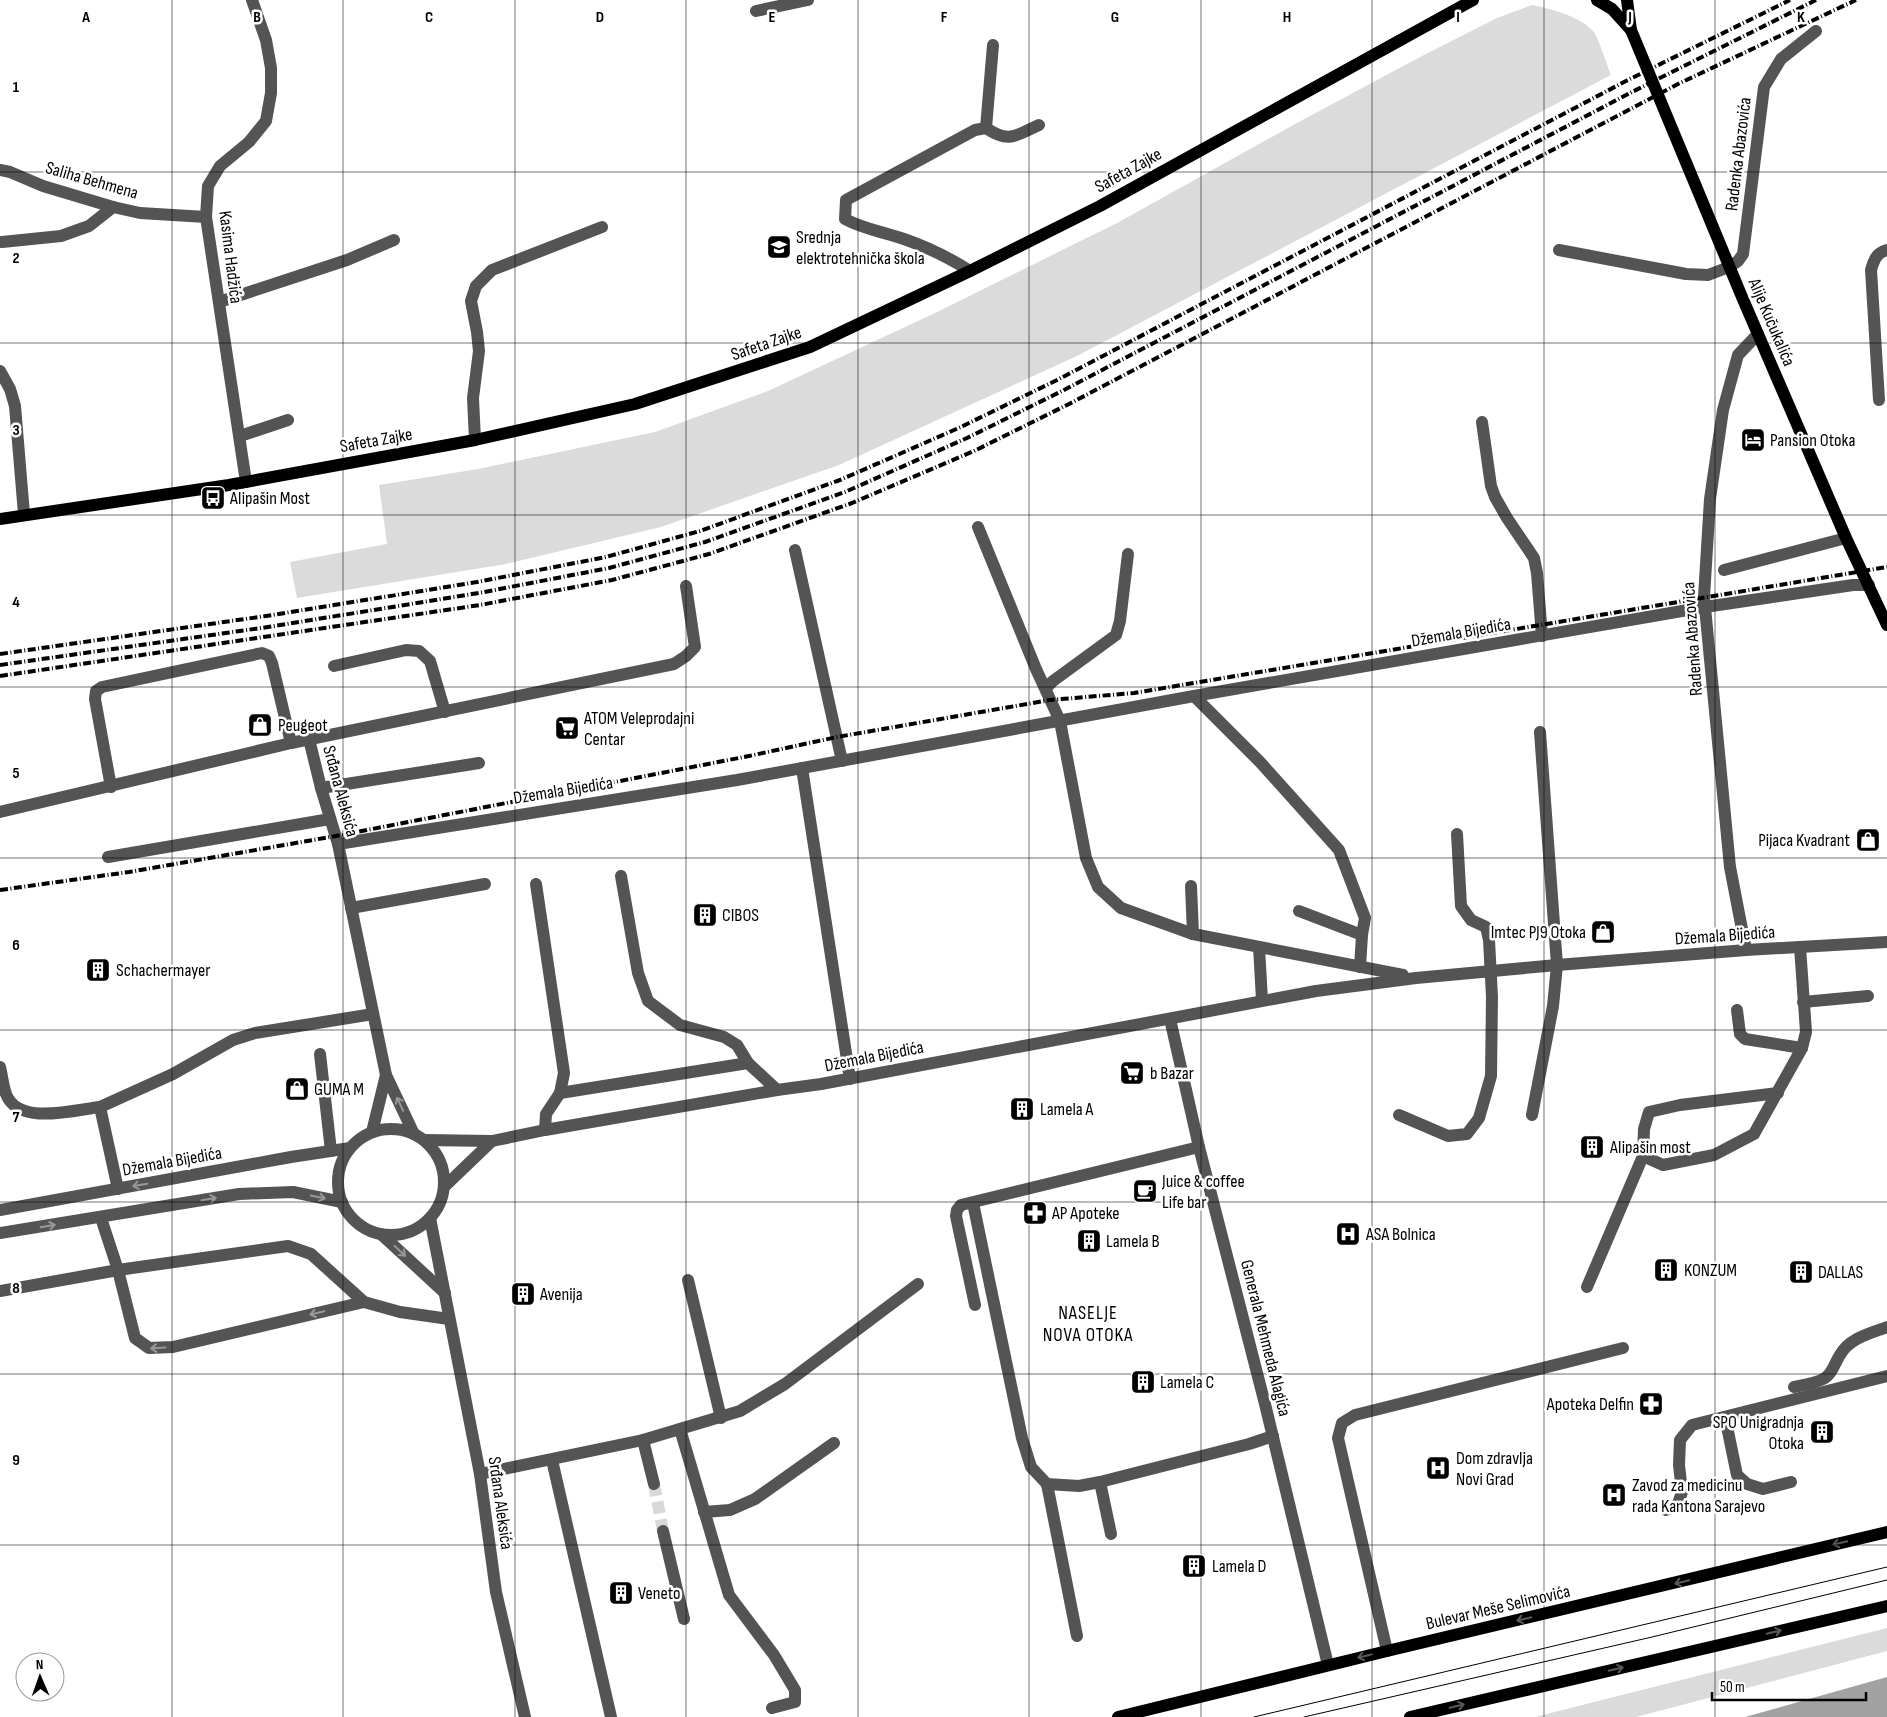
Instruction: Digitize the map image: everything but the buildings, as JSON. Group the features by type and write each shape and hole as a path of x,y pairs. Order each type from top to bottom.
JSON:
{"main road":[{"name":"Safeta Zajke","path":"0,519 246,482 475,440 635,404 810,347 970,271 1100,206 1473,0"},
{"name":"Alije Kučukalića","path":"1597,0 1612,9 1631,30"},
{"name":"Alije Kučukalića","path":"1627,0 1631,30 1729,267 1846,538 1869,585 1883,606 1887,625"},
{"name":"Bulevar Meše Selimovića","path":"1118,1717 1887,1532"},
{"path":"1410,1717 1887,1606"}],"street":[{"name":"Kasima Hadžića","path":"246,482 206,217 208,186 220,166 249,142 266,121 271,92 271,68 266,40 252,0"},
{"path":"756,12 808,0"},
{"name":"Radenka Abazovića","path":"1729,267 1738,261 1743,254 1764,87 1781,59 1816,31"},
{"path":"986,128 993,45"},
{"path":"970,271 946,256 903,238 855,224 845,219 846,200 975,130 986,128 996,134 1010,138 1039,125"},
{"name":"Saliha Behmena","path":"0,170 10,172 43,186 113,207 140,213 206,217"},
{"path":"2,242 61,236 89,226 113,207"},
{"path":"475,440 473,398 479,351 471,301 476,286 492,270 602,227"},
{"path":"219,302 347,260 394,240"},
{"path":"1559,250 1686,274 1708,275 1729,267"},
{"path":"1879,400 1871,270 1874,259 1881,252 1887,250"},
{"name":"Radenka Abazovića","path":"1746,950 1730,868 1705,607 1704,577 1710,499 1723,410 1738,355 1758,334"},
{"path":"0,371 10,389 15,406 24,514"},
{"path":"240,436 288,420"},
{"path":"1482,422 1493,491 1507,518 1534,558 1542,636"},
{"path":"978,526 1036,668 1060,721"},
{"path":"1724,570 1846,538"},
{"path":"795,550 842,761"},
{"path":"1046,688 1116,635 1120,621 1128,554"},
{"name":"Džemala Bijedića","path":"338,844 802,768 1194,696 1705,607 1869,585"},
{"path":"309,739 674,664 695,647 686,586"},
{"path":"334,666 406,650 419,651 430,661 445,712"},
{"path":"111,787 95,699 96,691 102,687 262,653 269,656 272,663 291,743"},
{"path":"1194,696 1260,762 1339,850 1364,918 1360,967"},
{"name":"Džemala Bijedića","path":"1060,721 1086,858 1098,888 1120,908 1193,934 1416,978"},
{"path":"1532,1115 1553,1006 1557,965 1540,732"},
{"name":"Srđana Aleksića","path":"0,812 309,739 338,844 386,1074 419,1137"},
{"path":"321,788 479,763"},
{"path":"802,768 850,1078"},
{"path":"108,857 330,819"},
{"path":"1399,1115 1448,1136 1467,1134 1479,1118 1491,1076 1492,997 1489,940 1486,927 1471,920 1461,906 1457,834"},
{"path":"621,876 638,973 648,1001 680,1025 724,1037 737,1046 748,1062 777,1090"},
{"path":"351,908 485,884"},
{"path":"536,884 564,1073 560,1093 546,1114 545,1130"},
{"path":"1191,886 1193,934"},
{"path":"1299,911 1362,935"},
{"name":"Džemala Bijedića","path":"419,1137 492,1142 545,1130 850,1078 1316,991 1416,978 1557,965 1746,950 1887,942"},
{"path":"1259,947 1262,1000"},
{"path":"1643,1156 1663,1165 1714,1155 1754,1134 1802,1048 1806,1032 1800,947"},
{"path":"1803,1002 1868,996"},
{"path":"1737,1010 1740,1034 1745,1039 1802,1048"},
{"path":"0,1067 6,1095 19,1109 36,1114 100,1107 173,1074 234,1040 255,1033 373,1014"},
{"name":"Generala Mehmeda Alagića","path":"1170,1019 1199,1147 1273,1436 1328,1665"},
{"path":"320,1054 331,1151"},
{"path":"560,1093 748,1062"},
{"name":"Srđana Aleksića","path":"372,1132 386,1074"},
{"path":"1587,1287 1643,1156 1644,1129 1649,1112 1680,1105 1778,1093"},
{"path":"100,1107 118,1189"},
{"path":"393,1129 419,1137 439,1158 443,1169 444,1187 440,1204 430,1218 416,1229 399,1234 381,1234 365,1228 351,1217 342,1202 338,1188 338,1174 342,1160 350,1148 372,1132 393,1129"},
{"path":"444,1187 492,1142"},
{"path":"975,1305 956,1216 957,1210 961,1205 1199,1147"},
{"name":"Džemala Bijedića","path":"0,1210 350,1148"},
{"path":"0,1233 239,1194 293,1192 342,1202"},
{"path":"973,1203 1022,1438 1031,1467 1047,1484 1078,1636"},
{"path":"101,1218 118,1270 135,1338 149,1348 173,1347 364,1302"},
{"name":"Srđana Aleksića","path":"430,1218 480,1474 496,1592 525,1717"},
{"path":"381,1234 445,1293"},
{"path":"0,1291 118,1270 288,1246 311,1254 364,1302 400,1312 449,1320"},
{"path":"688,1280 721,1418"},
{"path":"480,1474 643,1440 721,1418 756,1402 785,1384 918,1284"},
{"path":"1794,1387 1825,1378 1831,1371 1840,1353 1849,1345 1858,1338 1887,1327"},
{"path":"1387,1651 1338,1438 1342,1423 1355,1415 1623,1348"},
{"path":"1666,1510 1678,1504 1682,1492 1679,1465 1680,1440 1692,1425 1887,1376"},
{"path":"1725,1416 1737,1475 1747,1484 1763,1489 1791,1482"},
{"path":"680,1429 730,1595 774,1656 795,1690 795,1702 772,1708"},
{"path":"1047,1484 1079,1486 1100,1482 1240,1447 1273,1436"},
{"path":"643,1440 654,1484"},
{"path":"704,1512 730,1510 755,1499 834,1443"},
{"path":"552,1460 611,1717"},
{"path":"1100,1482 1111,1534"},
{"path":"664,1531 684,1619"}],"shaded area":[{"path":"1532,5 1565,14 1580,21 1593,31 1611,75 1079,355 839,465 661,527 506,564 297,598 290,562 387,544 379,485 478,469 655,432 768,391 935,313 1119,222 1420,57 1497,18"},
{"path":"1887,1628 1887,1651 1636,1717 1535,1717"},
{"path":"1887,1677 1887,1717 1745,1717"}],"tunnel":[{"path":"654,1484 663,1531"}],"tram line":[{"path":"1254,1717 1887,1567"},
{"path":"1304,1717 1652,1637 1887,1580"}],"railway":[{"path":"0,654 266,616 477,582 606,557 700,531 840,480 961,427 1059,379 1626,81 1790,0"},
{"path":"0,665 268,627 479,593 609,568 705,542 845,492 967,438 1064,390 1632,92 1816,0"},
{"path":"0,676 480,605 612,580 709,554 852,503 974,451 1071,403 1678,84 1856,0"},
{"path":"0,890 129,872 336,836 749,756 837,737 1050,700 1134,693 1887,567"}],"place":[{"name":"Srednja elektrotehnička škola","path":"779,247"},
{"name":"Pansion Otoka","path":"1753,440"},
{"name":"Alipašin Most","path":"213,498"},
{"name":"Peugeot","path":"260,725"},
{"name":"ATOM Veleprodajni Centar","path":"567,728"},
{"name":"Pijaca Kvadrant","path":"1868,840"},
{"name":"CIBOS","path":"705,915"},
{"name":"Imtec PJ9 Otoka","path":"1603,932"},
{"name":"Schachermayer","path":"98,970"},
{"name":"b Bazar","path":"1132,1073"},
{"name":"GUMA M","path":"297,1089"},
{"name":"Lamela A","path":"1022,1109"},
{"name":"Alipašin most","path":"1592,1147"},
{"name":"Juice & coffee Life bar","path":"1145,1191"},
{"name":"AP Apoteke","path":"1035,1213"},
{"name":"ASA Bolnica","path":"1348,1234"},
{"name":"Lamela B","path":"1089,1241"},
{"name":"KONZUM","path":"1666,1270"},
{"name":"DALLAS","path":"1801,1272"},
{"name":"Avenija","path":"523,1294"},
{"name":"Lamela C","path":"1143,1382"},
{"name":"Apoteka Delfin","path":"1651,1404"},
{"name":"SPO Unigradnja Otoka","path":"1822,1432"},
{"name":"Dom zdravlja Novi Grad","path":"1438,1468"},
{"name":"Zavod za medicinu rada Kantona Sarajevo","path":"1614,1495"},
{"name":"Lamela D","path":"1194,1566"},
{"name":"Veneto","path":"621,1593"}],"district":[{"name":"NASELJE NOVA OTOKA","path":"1088,1323"}]}
